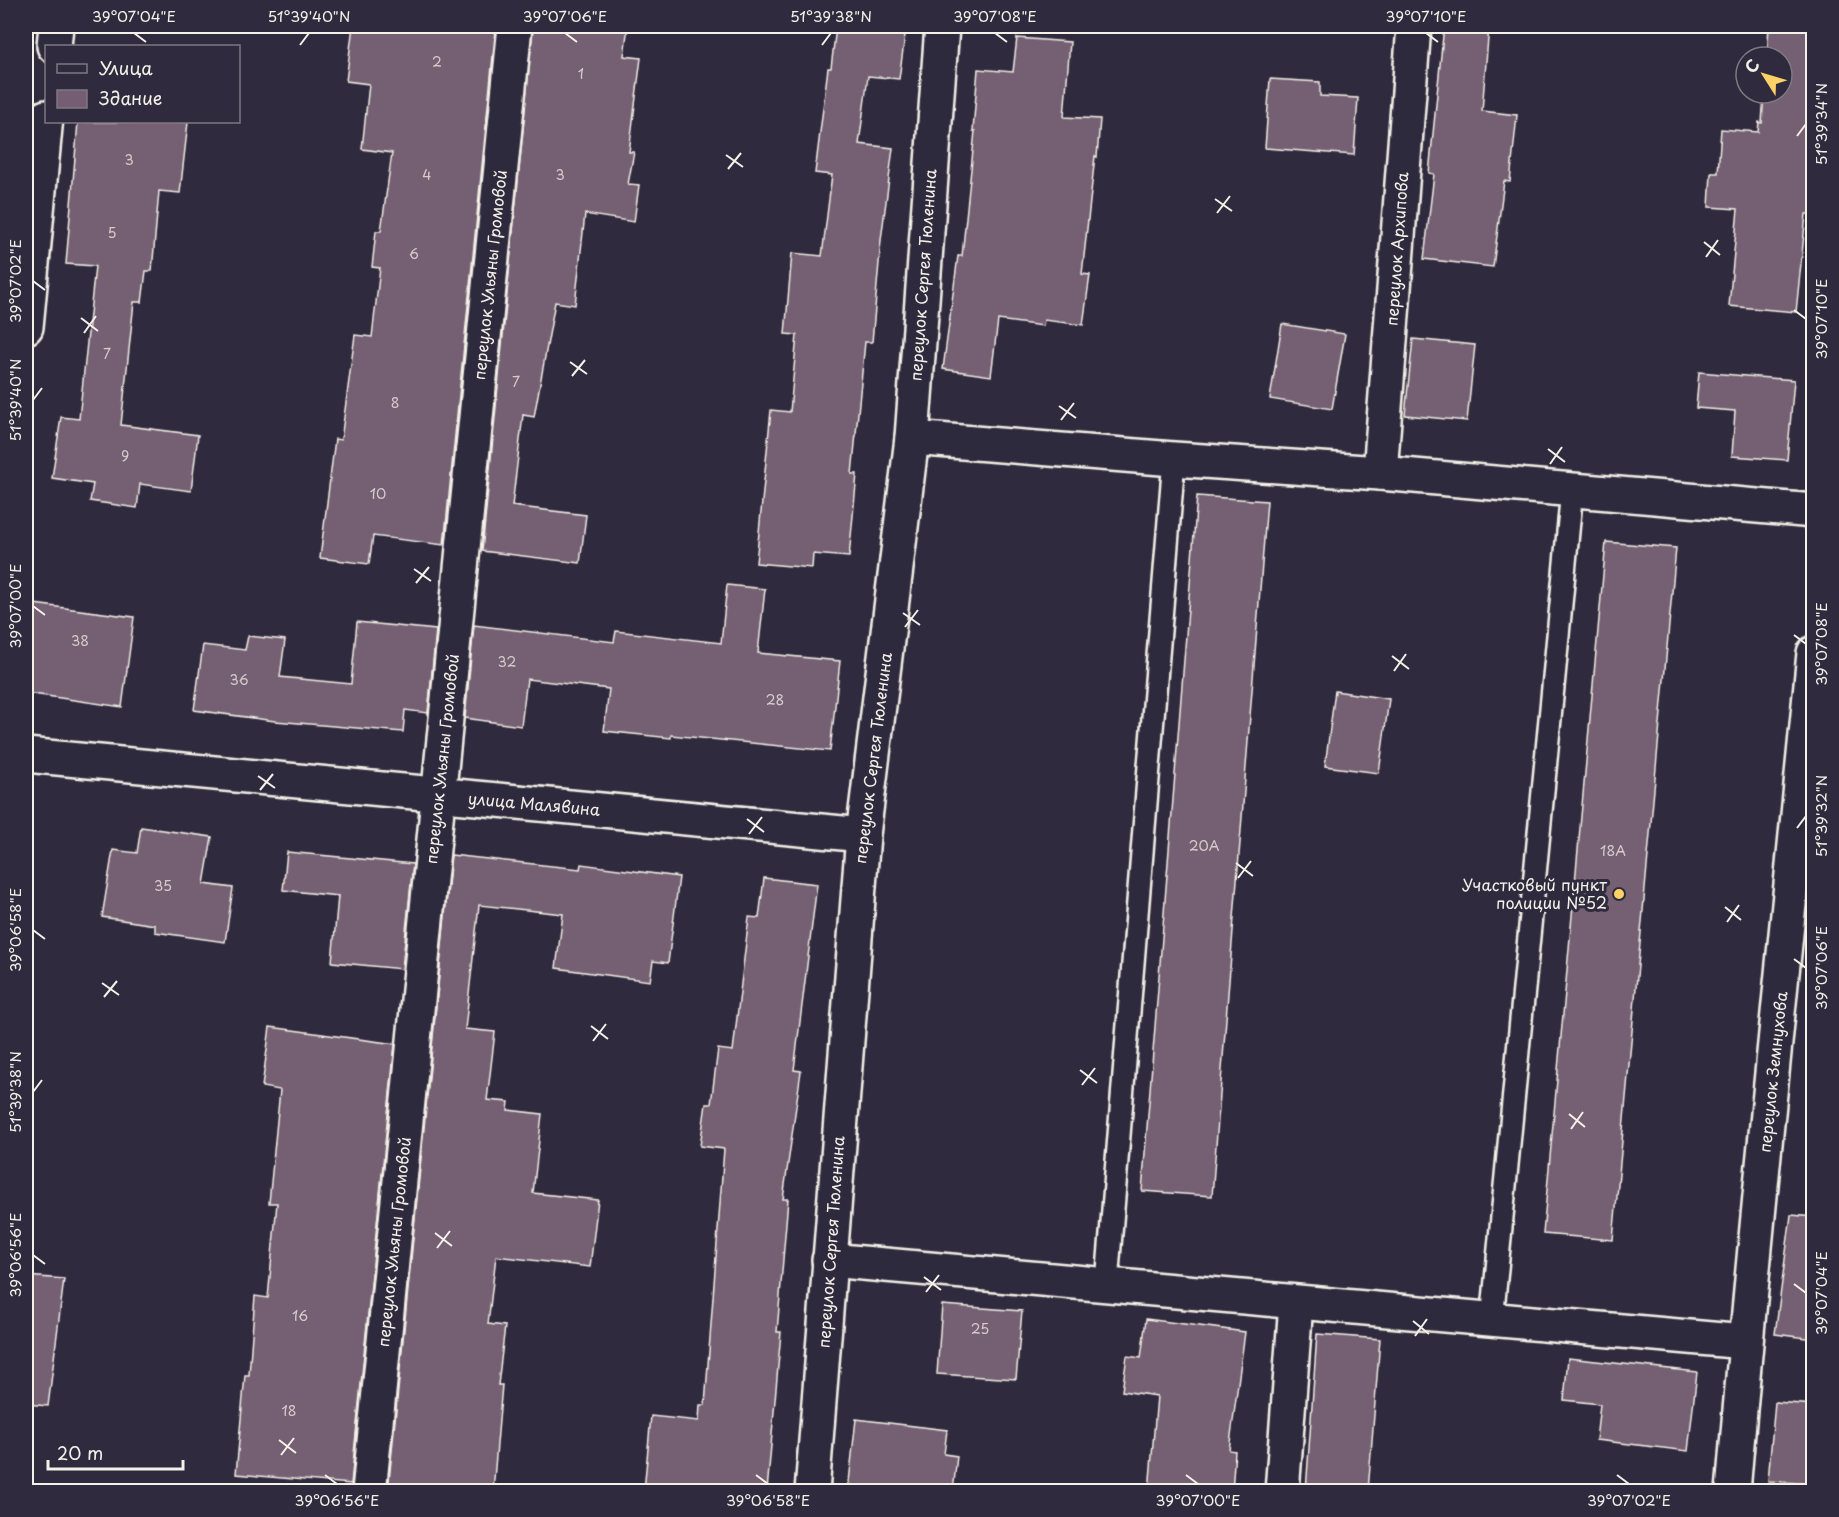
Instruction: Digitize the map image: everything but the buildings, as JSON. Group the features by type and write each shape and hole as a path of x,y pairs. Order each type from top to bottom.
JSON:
{"street":[{"path":"54,45 56,26"},
{"name":"переулок Ульяны Громовой","path":"369,1491 515,26"},
{"name":"переулок Сергея Тюленина","path":"812,1491 863,835 912,438 942,26"},
{"name":"переулок Архипова","path":"1380,473 1414,26"},
{"path":"26,327 28,265 45,123"},
{"path":"912,438 1380,473 1814,511"},
{"name":"переулок Земнухова","path":"1733,1491 1745,1342 1800,943 1814,653"},
{"name":"улица Малявина","path":"26,755 863,835"},
{"path":"829,1260 1107,1283 1296,1303 1745,1342"},
{"path":"1281,1491 1296,1303"}],"lane":[{"path":"1107,1283 1174,459"},
{"path":"1492,1321 1572,490"}],"place":[{"name":"Участковый пункт полиции №52","path":"1619,894"}]}
